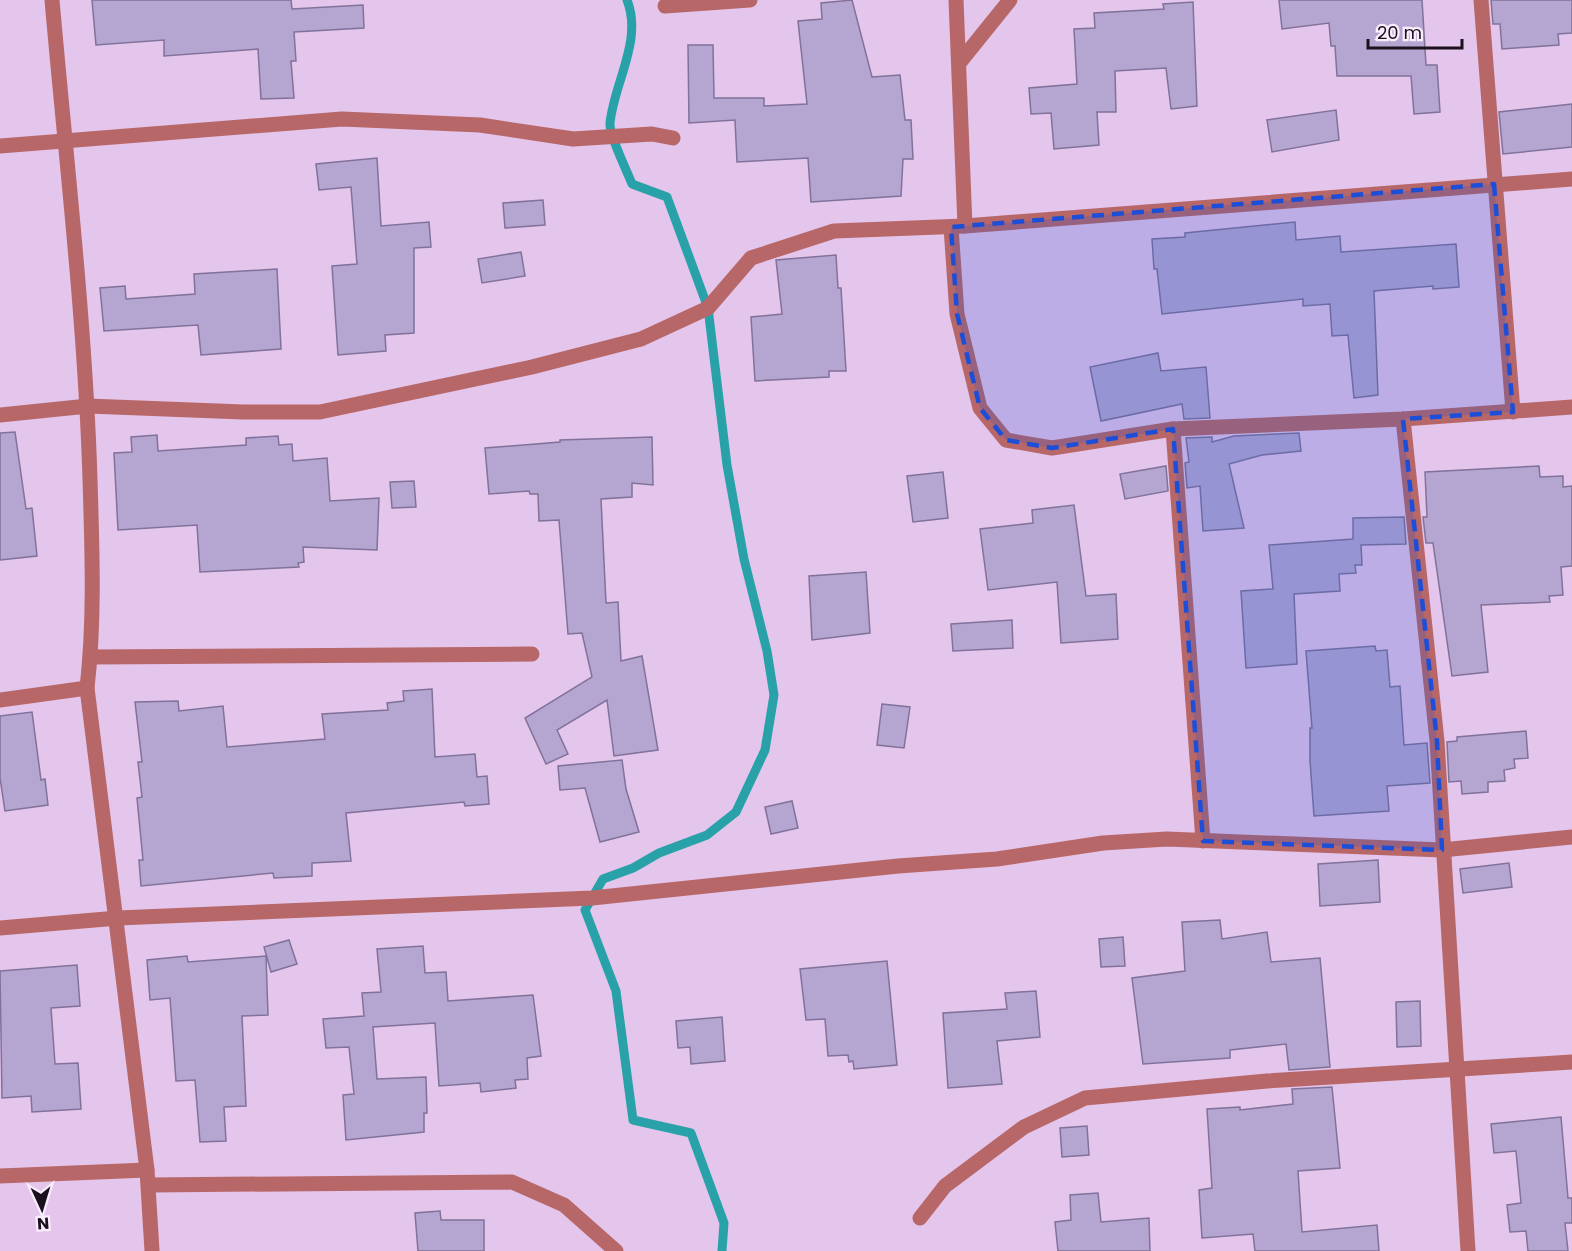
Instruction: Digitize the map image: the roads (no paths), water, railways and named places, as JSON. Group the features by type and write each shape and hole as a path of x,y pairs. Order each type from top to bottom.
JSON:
{"street":[{"path":"52,0 79,278 88,406 91,657 87,688 118,918 148,1177 152,1251"},
{"path":"665,6 750,0"},
{"path":"956,0 960,62 957,314 980,408 1006,440 1052,448 1173,429 1403,419 1572,407"},
{"path":"960,62 1010,0"},
{"path":"1481,0 1513,412"},
{"path":"0,146 342,119 480,125 573,140 652,135 673,138"},
{"path":"0,415 88,406 243,412 320,412 532,368 641,339 708,308 751,258 834,231 958,226 1572,178"},
{"path":"1403,419 1437,741 1468,1251"},
{"path":"1173,429 1203,841"},
{"path":"91,657 532,654"},
{"path":"0,699 87,688"},
{"path":"0,928 118,918 592,898 898,866 997,859 1103,843 1167,839 1442,850 1572,837"},
{"path":"920,1218 945,1186 1024,1127 1085,1098 1267,1081 1572,1062"},
{"path":"0,1176 513,1182 564,1205 616,1251"}],"waterway":[{"path":"627,0 632,30 630,46 613,108 610,129 632,184 667,197 708,308 727,465 744,559 767,651 774,695 765,750 736,812 707,835 659,853 633,868 603,879 585,910 616,991 633,1120 691,1133 724,1223 722,1251"}]}
